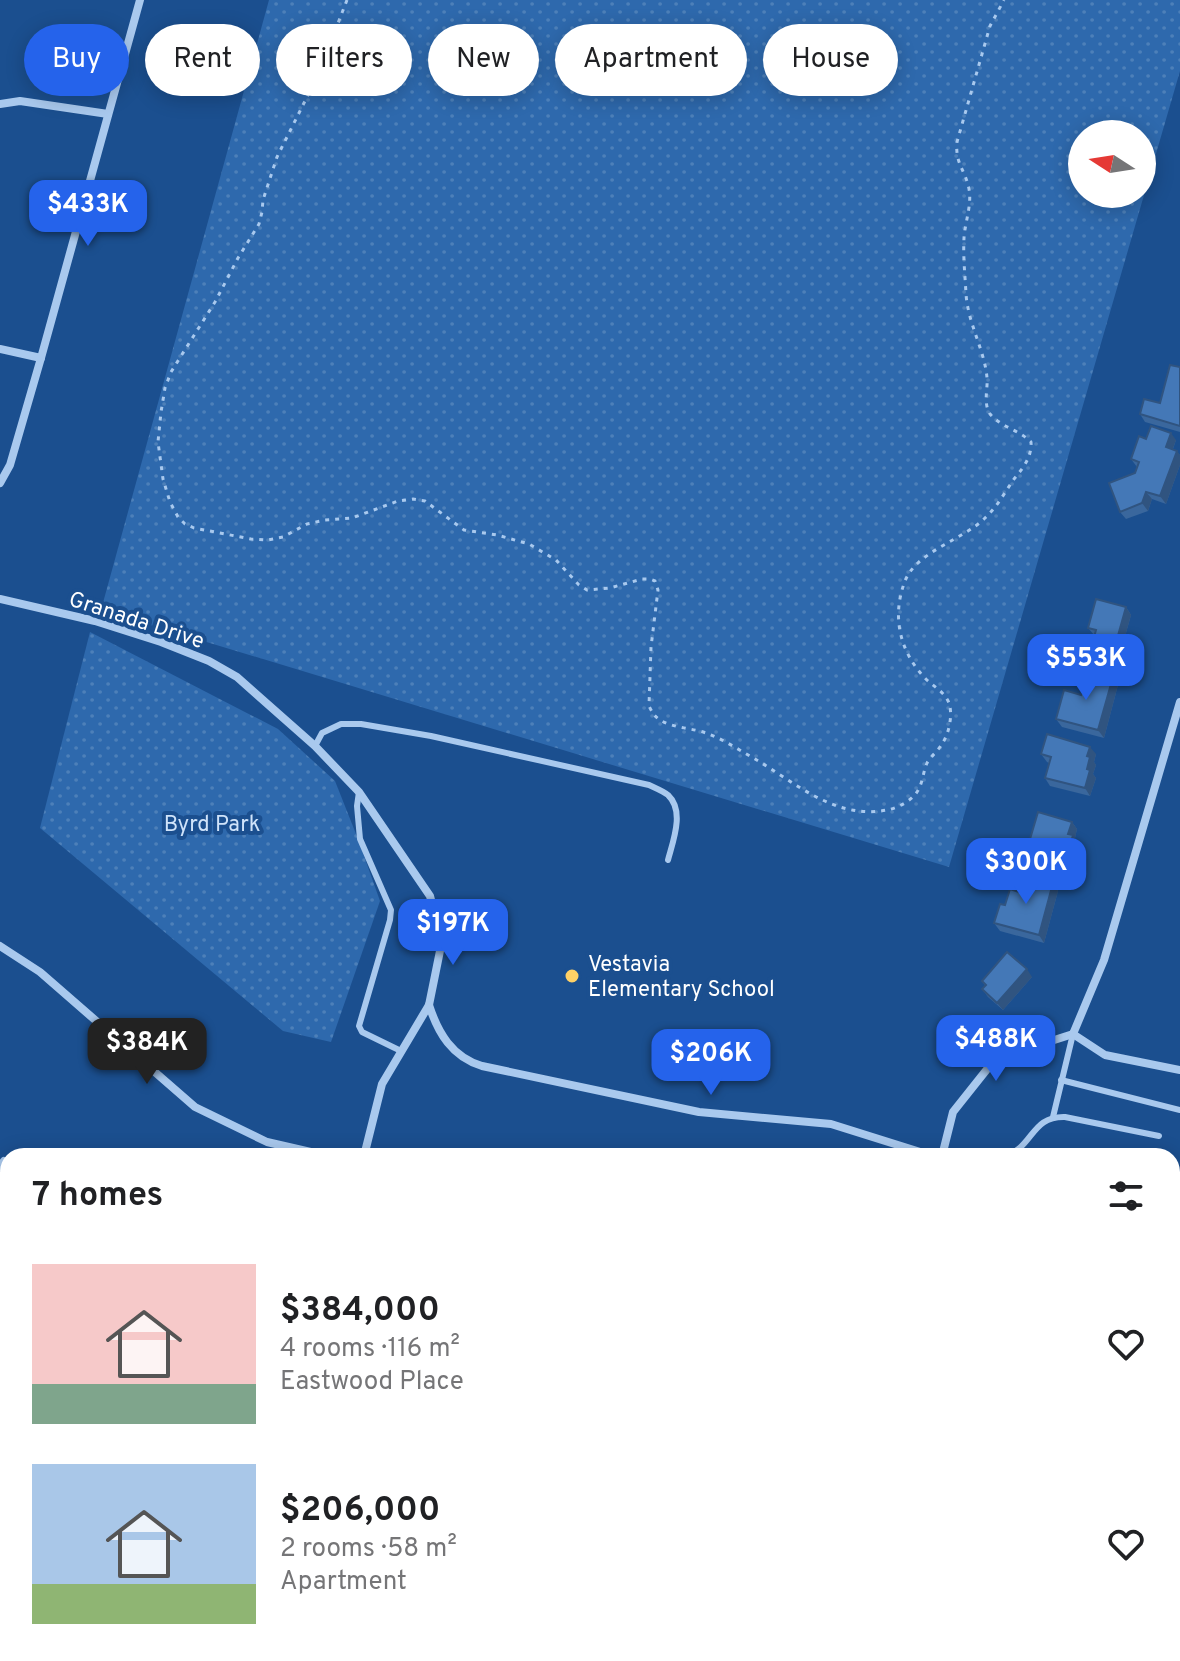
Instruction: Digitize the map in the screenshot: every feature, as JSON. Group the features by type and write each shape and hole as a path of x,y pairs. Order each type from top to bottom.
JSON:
{"street":[{"path":"0,483 10,465 140,0"},
{"path":"0,104 20,101 108,114"},
{"path":"0,349 41,358"},
{"name":"Granada Drive","path":"0,599 95,621 161,642 209,661 237,677 315,746 359,792 430,896 442,941 429,1005 382,1084 366,1148"},
{"path":"944,1148 953,1112 988,1068 1026,1049 1073,1034 1104,960 1180,702"},
{"path":"0,946 40,972 195,1107 267,1142 293,1148"},
{"path":"429,1005 439,1030 452,1049 482,1066 699,1112 831,1124 908,1148"},
{"path":"1073,1034 1105,1055 1180,1070"}],"lane":[{"path":"315,746 322,733 341,724 361,724 431,736 649,785 667,794 677,809 668,860"},
{"path":"359,792 360,839 391,910 359,1026 362,1032 401,1051"},
{"path":"1053,1117 1073,1034"},
{"path":"1061,1080 1180,1110"},
{"path":"1020,1148 1044,1121 1053,1117 1159,1136"}],"path":[{"path":"347,0 318,75 277,157 259,224 171,372 165,388 158,442 163,479 178,517 194,528 268,540 283,537 307,524 352,518 398,501 413,499 425,501 464,530 529,544 556,560 587,590 610,588 642,579 655,581 658,590 651,647 649,706 652,714 663,722 708,734 754,758 821,800 840,807 876,812 893,809 917,793 928,761 943,743 949,727 949,704 941,691 920,672 899,635 897,614 905,582 922,560 983,520 1025,465 1031,450 1031,442 1024,434 1002,424 987,406 988,377 966,297 964,239 969,189 956,152 990,26 1004,0"}],"green space":[{"path":"269,0 1180,0 1180,71 1156,154 1156,120 1068,120 1068,208 1140,208 949,867 101,610 243,96 260,96 260,33"},
{"name":"Byrd Park","path":"90,632 278,729 335,781 380,901 331,1042 283,1031 40,828"}],"building":[{"path":"1170,365 1180,367 1180,426 1140,414 1144,399 1160,403"},
{"path":"1151,426 1171,433 1166,447 1177,451 1160,496 1146,492 1142,503 1120,512 1109,483 1135,473 1139,462 1131,459 1139,436 1146,439"},
{"path":"1096,599 1126,607 1112,657 1090,651 1096,630 1088,628"},
{"path":"1087,670 1113,677 1098,730 1056,719 1064,690 1081,695"},
{"path":"1047,734 1090,747 1087,769 1090,770 1085,788 1045,778 1051,757 1041,754"},
{"path":"1038,812 1072,822 1068,834 1073,835 1071,847 1063,867 1025,856"},
{"path":"1024,875 1053,883 1039,935 994,923 1000,904 1005,905 1010,889 1019,892"},
{"path":"1007,952 1027,969 997,1003 982,989 986,985 982,981"}],"place":[{"name":"Vestavia Elementary School","path":"572,976"}]}
